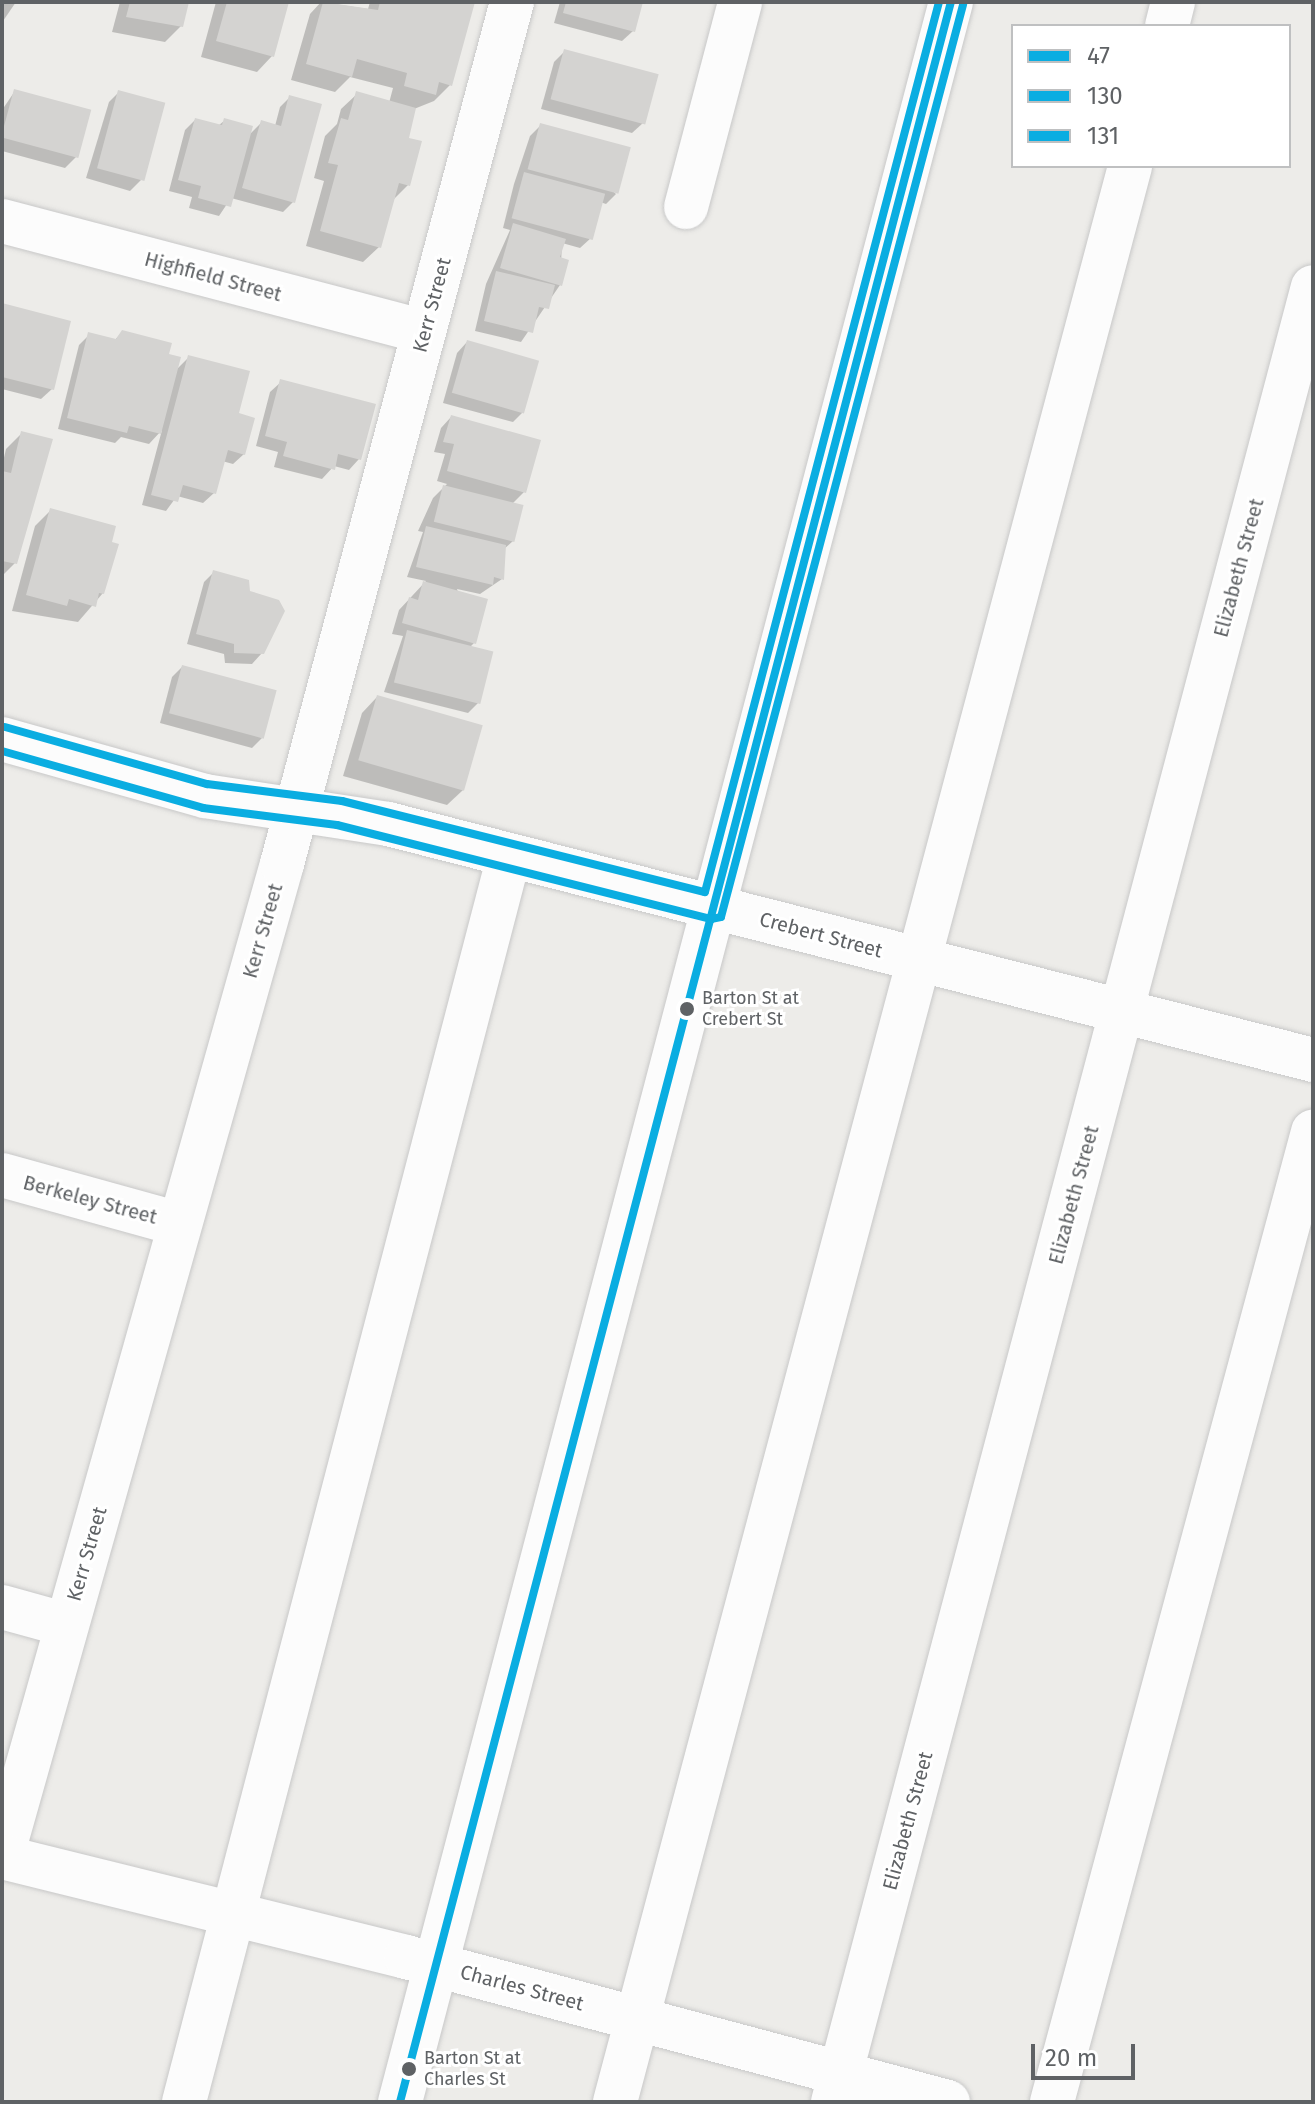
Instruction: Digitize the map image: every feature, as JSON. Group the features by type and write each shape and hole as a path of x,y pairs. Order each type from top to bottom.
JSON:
{"street":[{"name":"Kerr Street","path":"2,1856 296,809 512,2"},
{"path":"686,207 740,2"},
{"path":"400,2102 951,2"},
{"path":"1168,24 1173,2"},
{"path":"615,2102 1129,168"},
{"name":"Highfield Street","path":"2,221 424,332"},
{"name":"Elizabeth Street","path":"837,2087 1313,287"},
{"name":"Crebert Street","path":"2,739 205,796 339,813 1313,1060"},
{"path":"184,2102 509,856"},
{"path":"1052,2102 1313,1132"},
{"name":"Berkeley Street","path":"2,1175 179,1224"},
{"path":"2,1607 67,1625"},
{"name":"Charles Street","path":"2,1856 637,2019 837,2087 948,2102"}],"building":[{"path":"130,2 189,2 183,27 126,17"},
{"path":"227,2 289,2 274,57 216,41"},
{"path":"323,2 378,10 380,2 475,2 452,86 439,82 436,95 404,86 407,73 357,59 352,77 306,64"},
{"path":"566,2 643,2 635,32 563,13"},
{"path":"564,49 659,74 645,125 551,99"},
{"path":"14,89 91,110 78,158 2,138"},
{"path":"118,90 165,103 144,181 97,168"},
{"path":"356,91 416,108 409,138 422,141 410,186 399,183 381,248 320,231 338,165 328,163 341,118 348,120"},
{"path":"289,95 322,104 295,203 242,188 261,120 281,126"},
{"path":"195,118 222,125 224,118 253,126 231,207 198,198 201,186 178,180"},
{"path":"540,123 631,147 618,194 528,169"},
{"path":"524,172 605,194 593,240 512,218"},
{"path":"513,223 566,239 560,257 569,260 562,286 500,268"},
{"path":"496,271 555,285 549,309 539,307 533,333 484,321"},
{"path":"2,303 71,321 54,390 2,377"},
{"path":"122,330 172,343 169,354 181,357 161,434 129,426 127,433 67,418 88,332 116,339"},
{"path":"467,340 539,361 524,414 452,393"},
{"path":"188,355 250,371 239,413 255,418 245,455 228,450 216,494 183,485 178,502 151,495"},
{"path":"280,379 376,404 361,460 338,454 335,470 283,456 287,442 265,436"},
{"path":"451,415 541,440 526,493 447,471 454,444 443,442"},
{"path":"21,431 53,439 17,564 2,561 2,471 11,473"},
{"path":"443,485 524,505 514,542 434,522"},
{"path":"50,508 116,526 112,542 119,544 104,594 99,593 96,607 69,599 67,606 26,595"},
{"path":"426,526 506,545 504,580 494,577 493,585 416,567"},
{"path":"213,570 249,580 250,591 279,600 285,611 264,654 234,653 234,644 196,634"},
{"path":"423,581 488,599 476,644 402,623 409,597 418,600"},
{"path":"407,630 493,652 480,704 394,682"},
{"path":"182,665 277,690 264,739 169,713"},
{"path":"377,695 483,725 464,791 358,760"}],"transit line":[{"name":"131","path":"5,727 207,784 342,801 705,892 939,2"},
{"name":"47","path":"400,2102 951,2"},
{"name":"130","path":"2,751 203,808 337,825 711,919 721,917 963,5"}],"place":[{"name":"Barton St at Crebert St","path":"687,1009"},
{"name":"Barton St at Charles St","path":"409,2069"}]}
